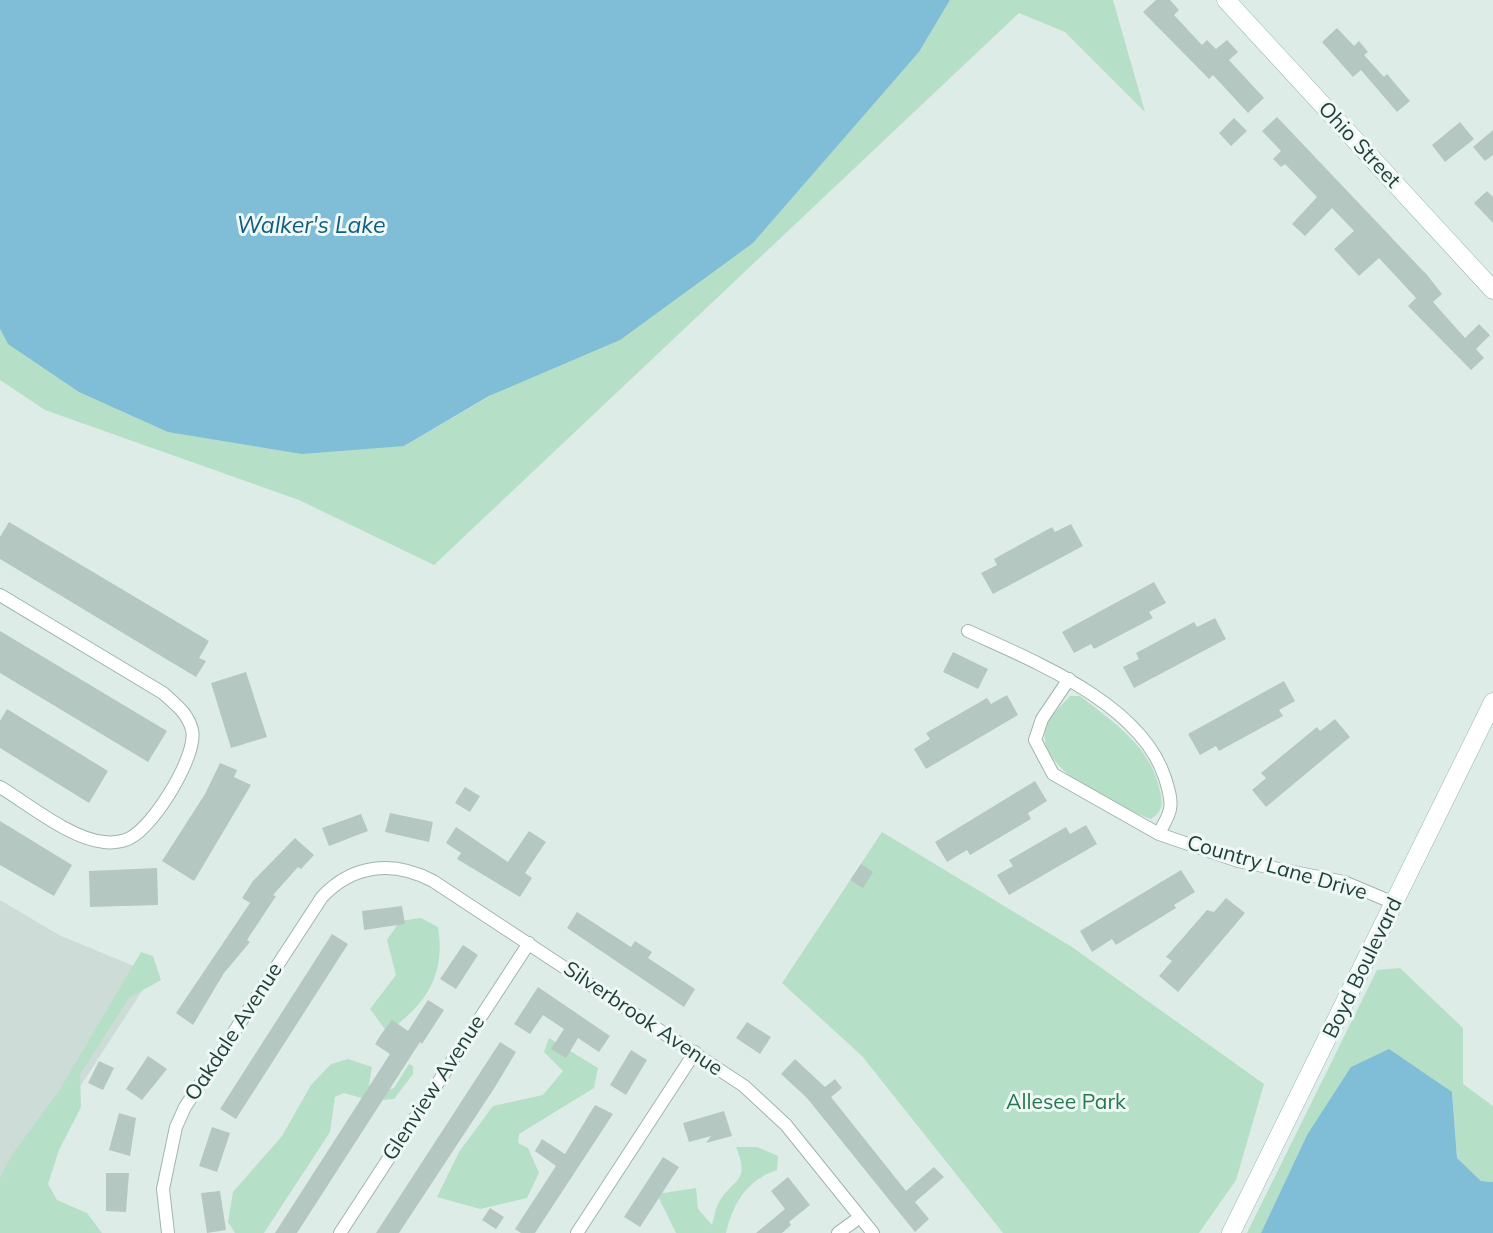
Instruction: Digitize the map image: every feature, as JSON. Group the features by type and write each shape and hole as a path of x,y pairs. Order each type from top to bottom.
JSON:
{"street":[{"name":"Ohio Street","path":"1226,0 1493,290"},
{"path":"0,595 163,693 181,709 192,732 191,754 149,822 130,838 103,842 82,836 0,787"},
{"name":"Country Lane Drive","path":"968,631 1069,680 1095,696 1131,727 1161,765 1169,792 1170,810 1159,834"},
{"name":"Country Lane Drive","path":"1069,680 1042,719 1035,740 1054,774 1101,804 1159,834 1238,861 1344,881 1394,903"},
{"name":"Boyd Boulevard","path":"1231,1233 1493,702"},
{"name":"Silverbrook Avenue","path":"370,867 415,872 695,1052 766,1105 873,1233"},
{"name":"Oakdale Avenue","path":"168,1233 163,1189 169,1147 185,1107 322,897 337,881 370,867"},
{"name":"Glenview Avenue","path":"340,1233 529,943"},
{"path":"577,1233 695,1052"},
{"path":"838,1233 859,1217"}],"shaded area":[{"path":"0,900 59,935 153,974 50,1133 0,1199"}],"green space":[{"path":"950,0 1113,0 1145,112 1065,32 1019,13 434,565 299,500 45,410 0,380 0,329 8,344 404,446 753,243 919,52"},
{"path":"1070,696 1080,696 1129,736 1148,761 1162,800 1160,810 1151,819 1102,797 1068,774 1054,760 1046,746 1046,726"},
{"name":"Allesee Park","path":"882,832 1072,947 1264,1084 1236,1180 1199,1233 1003,1233 862,1056 782,983"},
{"path":"421,918 438,927 440,944 436,974 413,1011 387,1032 370,1009 396,975 387,940 400,921"},
{"path":"141,952 153,956 161,980 129,998 80,1074 81,1107 59,1150 48,1184 57,1200 87,1213 102,1233 0,1233 0,1178 12,1155 59,1091"},
{"path":"1400,968 1463,1028 1463,1084 1493,1106 1493,1182 1481,1181 1457,1158 1452,1092 1307,1135 1261,1233 1247,1233 1377,970"},
{"path":"549,1038 598,1068 594,1088 519,1134 518,1143 528,1148 539,1173 527,1198 480,1209 437,1197 459,1152 493,1106 543,1095 563,1071 544,1052"},
{"path":"348,1059 372,1067 369,1085 377,1093 394,1088 409,1064 413,1066 413,1074 394,1099 372,1101 344,1093 335,1097 330,1132 264,1233 235,1233 228,1222 233,1192 282,1136 311,1085 331,1064"},
{"path":"736,1147 757,1147 778,1156 777,1170 757,1180 743,1194 726,1233 676,1233 657,1194 696,1188 698,1209 712,1225 718,1204 741,1174"}],"water":[{"name":"Walker's Lake","path":"0,0 950,0 919,52 753,243 620,340 489,396 404,446 302,454 168,432 79,392 8,344 0,329"},
{"path":"1389,1049 1452,1092 1457,1158 1481,1181 1493,1182 1493,1233 1261,1233 1307,1135 1351,1067"}],"building":[{"path":"1156,0 1170,0 1179,10 1174,15 1202,45 1207,40 1216,49 1227,40 1238,52 1229,60 1264,98 1248,113 1213,75 1209,79 1143,12"},
{"path":"1337,28 1354,46 1359,41 1368,52 1364,55 1384,77 1387,74 1410,101 1397,112 1361,70 1353,77 1322,42"},
{"path":"1277,117 1428,276 1442,294 1433,302 1465,338 1479,324 1490,335 1476,349 1484,358 1471,370 1408,306 1416,298 1379,258 1359,276 1334,249 1354,231 1332,208 1305,236 1292,224 1317,197 1285,164 1281,167 1273,159 1281,151 1262,131"},
{"path":"1234,118 1247,131 1231,146 1219,133"},
{"path":"1460,122 1474,139 1445,162 1432,145"},
{"path":"1493,130 1493,155 1485,161 1473,147"},
{"path":"1487,191 1493,197 1493,223 1474,203"},
{"path":"9,522 209,641 199,658 206,661 196,677 0,559 0,537"},
{"path":"1071,524 1083,546 993,594 981,573 997,565 994,559 1052,527 1055,532"},
{"path":"1154,582 1166,603 1149,612 1153,618 1094,649 1091,644 1074,653 1062,632"},
{"path":"1215,618 1226,639 1134,688 1123,667 1139,659 1136,653 1194,622 1197,627"},
{"path":"0,631 167,731 148,762 0,673"},
{"path":"953,652 988,669 978,689 943,672"},
{"path":"246,672 267,737 231,748 211,683"},
{"path":"1284,681 1295,701 1279,710 1283,716 1219,751 1216,746 1200,755 1188,734"},
{"path":"1007,695 1018,715 926,769 914,749 930,739 926,733 987,698 991,704"},
{"path":"7,709 108,771 89,803 0,748 0,721"},
{"path":"1335,719 1350,737 1266,807 1252,790 1266,778 1261,773 1317,727 1320,731"},
{"path":"220,763 237,770 234,777 251,785 194,881 162,861 205,794"},
{"path":"1035,781 1047,801 1028,813 1031,819 970,855 967,850 947,862 935,842"},
{"path":"465,787 480,796 470,812 455,803"},
{"path":"390,813 433,822 429,842 385,832"},
{"path":"361,814 368,831 329,846 322,828"},
{"path":"0,821 72,865 54,896 0,865"},
{"path":"1086,825 1097,844 1009,895 997,875 1013,866 1009,860 1066,827 1070,834"},
{"path":"456,827 508,862 529,831 546,842 525,873 532,878 520,897 457,859 461,853 446,843"},
{"path":"295,838 314,855 301,869 298,867 273,895 276,896 247,940 250,942 224,973 193,1025 176,1013 250,903 242,898 253,881"},
{"path":"861,864 873,872 863,888 850,880"},
{"path":"157,868 158,905 90,907 89,871"},
{"path":"1181,870 1195,892 1174,905 1176,908 1116,945 1112,939 1092,952 1080,931"},
{"path":"1226,898 1245,913 1178,992 1159,976 1172,961 1166,957 1207,910 1214,912"},
{"path":"402,906 405,924 364,930 362,911"},
{"path":"577,912 631,947 635,941 652,952 648,958 695,989 684,1007 567,928"},
{"path":"332,934 348,944 236,1119 220,1109"},
{"path":"463,945 478,955 456,989 440,979"},
{"path":"538,987 610,1036 599,1052 578,1038 566,1058 551,1049 564,1029 543,1015 530,1034 514,1024"},
{"path":"428,1000 444,1010 422,1044 420,1042 297,1233 275,1233 390,1054 375,1044 382,1033 392,1020 408,1031"},
{"path":"747,1022 771,1037 760,1054 736,1038"},
{"path":"500,1042 516,1052 495,1087 399,1233 376,1233"},
{"path":"631,1050 647,1060 626,1095 610,1085"},
{"path":"148,1056 167,1069 142,1100 126,1089"},
{"path":"795,1059 825,1087 835,1079 842,1088 831,1097 906,1191 934,1167 944,1177 915,1202 929,1219 915,1232 807,1098 781,1074"},
{"path":"99,1061 114,1068 103,1090 88,1083"},
{"path":"595,1105 613,1114 535,1233 521,1233 515,1229 556,1166 535,1151 542,1139 565,1154"},
{"path":"724,1111 732,1136 706,1143 711,1136 689,1142 683,1123"},
{"path":"119,1113 136,1118 130,1156 109,1150"},
{"path":"212,1127 230,1133 217,1172 199,1166"},
{"path":"663,1157 679,1167 640,1227 624,1217"},
{"path":"106,1173 129,1173 126,1212 106,1211"},
{"path":"788,1177 810,1205 789,1222 791,1225 782,1233 756,1233 785,1209 771,1191"},
{"path":"220,1191 226,1230 207,1233 201,1193"},
{"path":"490,1208 504,1217 496,1229 482,1220"}]}
